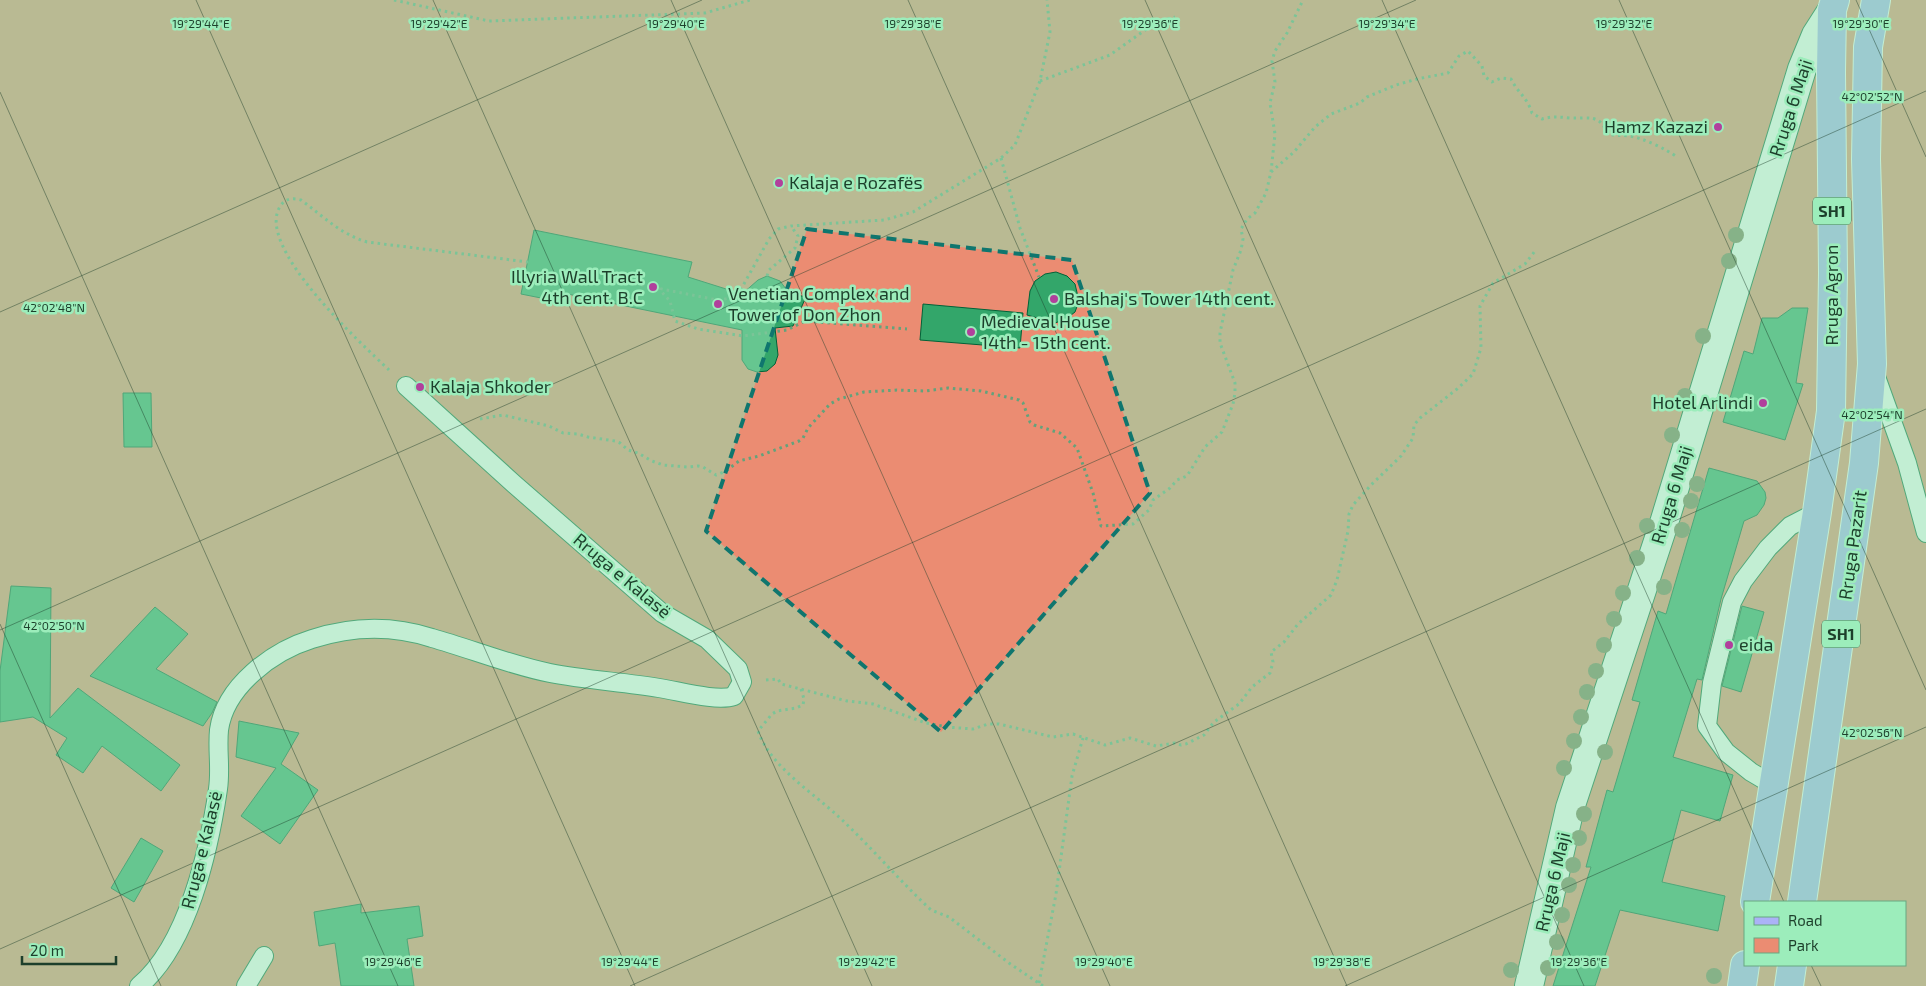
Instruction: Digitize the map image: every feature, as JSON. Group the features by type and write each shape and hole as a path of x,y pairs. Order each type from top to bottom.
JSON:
{"main road":[{"name":"Rruga Agron","path":"1872,364 1866,159 1868,47 1876,0"},
{"name":"Rruga Agron","path":"1817,512 1831,411 1834,5"},
{"name":"Rruga Pazarit","path":"1802,901 1864,463 1872,364"},
{"name":"SH1","path":"1755,901 1817,512"},
{"path":"1742,986 1745,966"},
{"path":"1789,986 1792,966"}],"street":[{"name":"Rruga 6 Maji","path":"1529,986 1573,800 1664,523 1802,69 1816,36 1834,5"}],"lane":[{"path":"1872,364 1907,462 1926,533"},
{"name":"Rruga e Kalasë","path":"139,986 160,965 171,949 189,905 208,841 215,807 220,768 218,747 220,727 226,710 239,687 251,674 270,658 286,649 328,634 381,628 413,632 514,664 550,673 651,686 721,698 734,696 742,682 738,669 707,639 662,613 406,386"},
{"path":"1773,785 1751,772 1726,752 1707,726 1712,683 1732,602 1743,581 1768,548 1790,526 1817,512"},
{"path":"246,986 264,956"}],"path":[{"path":"394,0 489,21 705,13 750,0"},
{"path":"622,281 717,300 727,299 734,296 744,284 769,239 778,229 791,226 884,220 913,212 1001,158 1015,145 1040,81 1050,32 1048,0"},
{"path":"450,426 503,415 548,426 563,433 615,441 628,450 662,465 698,466 716,475 726,471 739,461 759,456 799,441 826,408 834,401 849,396 880,391 925,391 948,388 976,390 1019,400 1023,403 1030,422 1060,433 1077,448 1086,478 1093,492 1101,526 1133,524 1148,510 1153,500 1170,488 1176,480 1186,476 1205,447 1222,432 1233,404 1235,383 1220,343 1221,322 1228,302 1236,259 1241,250 1243,239 1241,229 1261,203 1266,193 1271,172 1275,134 1270,103 1275,82 1272,61 1275,50 1287,33 1303,0"},
{"path":"1040,81 1110,56 1155,23 1175,17"},
{"path":"1271,172 1294,152 1315,127 1331,114 1350,108 1367,97 1396,85 1448,73 1459,56 1468,51 1482,66 1484,76 1492,82 1501,78 1511,79 1516,88 1524,94 1532,113 1542,119 1552,116 1594,118 1604,124 1608,134 1639,139 1669,151 1677,157"},
{"path":"1001,158 1020,228 1039,277"},
{"path":"406,386 330,312 296,269 282,246 277,231 277,214 284,202 296,198 302,200 335,227 367,242 528,262"},
{"path":"767,276 768,270 795,248 798,236 791,226"},
{"path":"742,682 778,679 781,684 846,701 873,704 926,723 947,727 973,729 988,724 999,724 1053,737 1073,734 1106,744 1130,738 1156,746 1175,743 1186,744 1204,735 1214,722 1239,704 1252,686 1270,673 1273,662 1271,652 1284,642 1298,624 1328,600 1334,591 1348,531 1349,514 1353,505 1401,456 1413,438 1414,425 1420,418 1473,374 1480,348 1480,306 1494,283 1525,264 1535,252"},
{"path":"657,288 670,301 675,321 706,330 742,336 787,330 805,321 907,329"},
{"path":"802,689 804,700 802,705 796,708 777,711 772,714 758,731 762,742 790,776 838,816 932,910 949,917 1008,963 1043,986"},
{"path":"1039,983 1056,894 1072,776 1083,738"}],"highlighted area":[{"path":"807,229 1072,260 1150,493 941,732 706,531"}],"green space":[{"path":"0,0 1926,0 1926,986 0,986"}],"building":[{"path":"534,230 692,262 688,277 742,294 758,280 767,276 780,281 789,293 806,297 793,326 775,328 778,355 775,364 767,371 757,372 748,369 742,360 742,330 553,291 551,300 521,294"},
{"name":"Balshaj's Tower 14th cent.","path":"1056,272 1067,276 1075,284 1079,301 1075,312 1066,319 1055,323 1027,315 1030,291 1035,281 1045,274"},
{"name":"Medieval House 14th - 15th cent.","path":"923,304 1023,313 1020,348 920,340"},
{"name":"Hotel Arlindi","path":"1792,308 1808,308 1796,383 1803,384 1785,440 1723,422 1744,351 1753,354 1762,318 1778,318"},
{"path":"123,393 151,393 152,447 124,447"},
{"path":"1709,468 1757,481 1765,492 1766,498 1764,505 1757,515 1744,521 1721,599 1702,680 1697,679 1673,757 1733,775 1720,821 1681,810 1662,882 1725,896 1718,931 1620,910 1595,986 1553,986 1591,867 1586,867 1607,790 1613,792 1640,702 1632,700 1658,611 1666,614"},
{"path":"11,586 51,588 50,718 78,688 180,765 161,791 102,746 83,773 56,755 67,738 33,717 0,722 0,671"},
{"path":"1742,606 1764,612 1741,692 1722,686"},
{"path":"155,607 188,634 156,669 217,702 203,726 90,676"},
{"path":"239,721 299,733 281,764 318,790 280,844 241,816 276,768 236,757"},
{"path":"141,838 163,851 134,902 111,888"},
{"path":"361,904 361,913 419,906 423,936 407,939 414,986 341,986 335,943 319,946 314,912"}],"place":[{"name":"Hamz Kazazi","path":"1718,127"},
{"name":"Kalaja e Rozafës","path":"779,183"},
{"name":"Illyria Wall Tract 4th cent. B.C","path":"653,287"},
{"name":"Balshaj's Tower 14th cent.","path":"1054,299"},
{"name":"Venetian Complex and Tower of Don Zhon","path":"718,304"},
{"name":"Medieval House 14th - 15th cent.","path":"971,332"},
{"name":"Kalaja Shkoder","path":"420,387"},
{"name":"Hotel Arlindi","path":"1763,403"},
{"name":"eida","path":"1729,645"}]}
